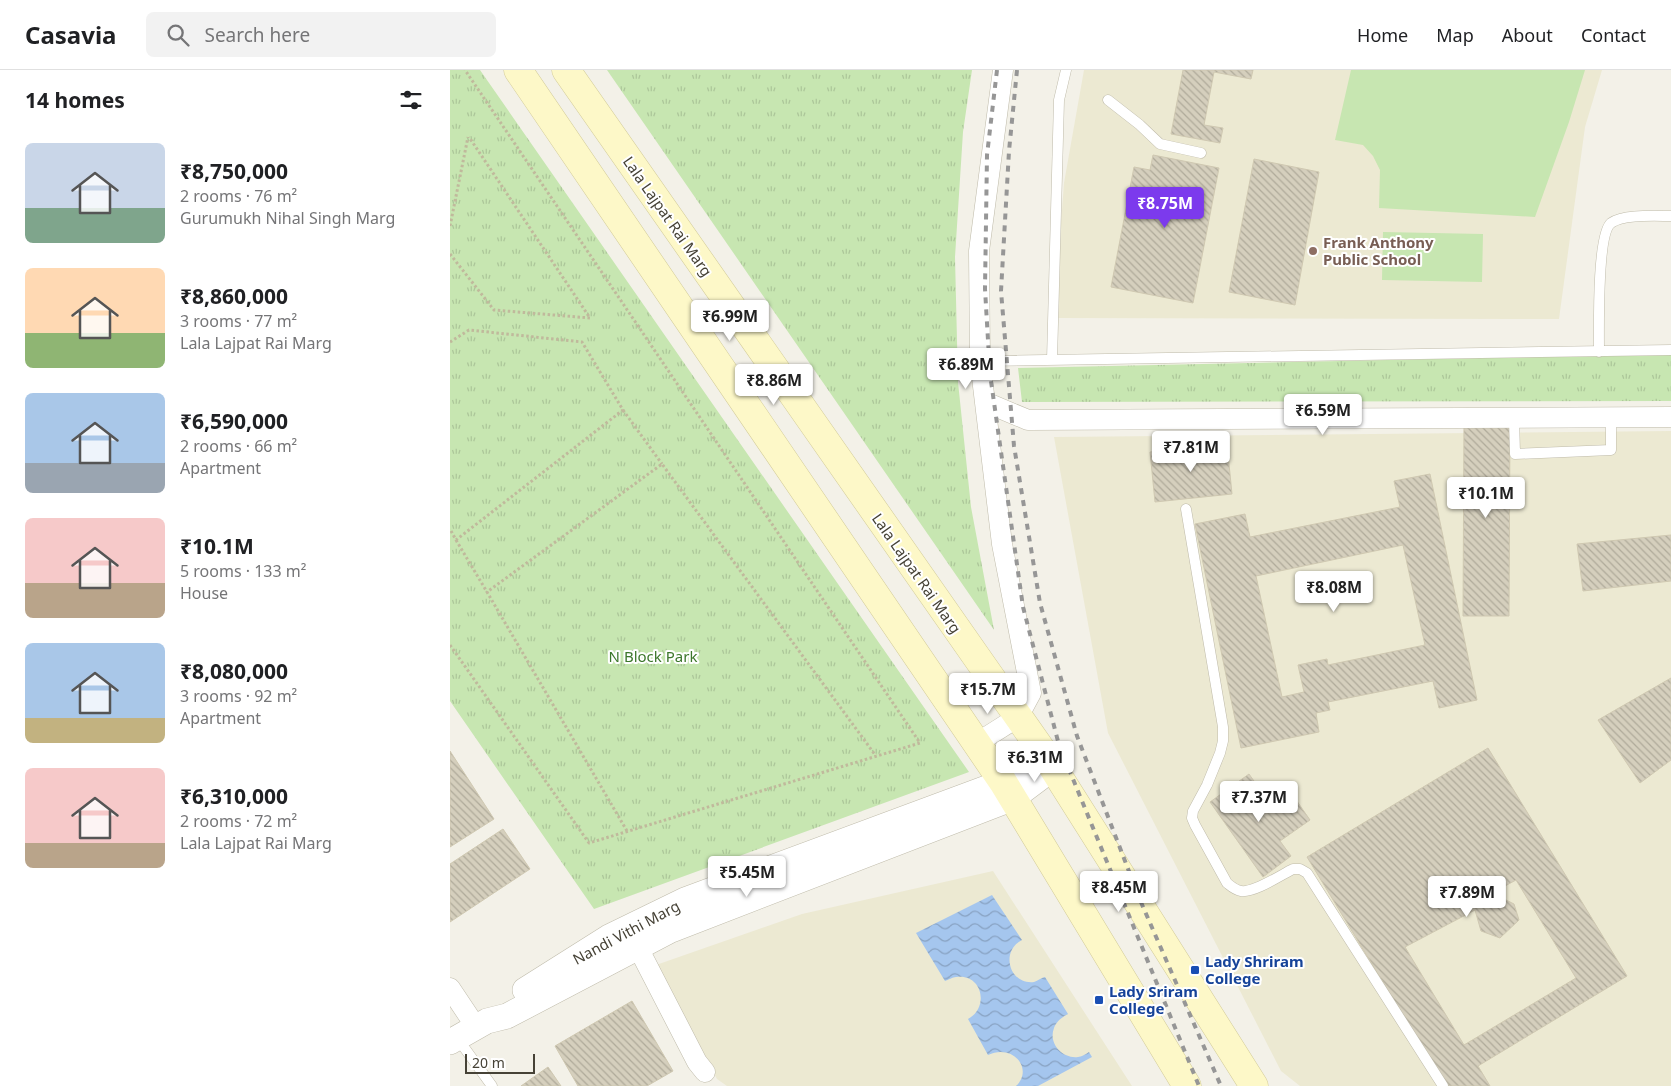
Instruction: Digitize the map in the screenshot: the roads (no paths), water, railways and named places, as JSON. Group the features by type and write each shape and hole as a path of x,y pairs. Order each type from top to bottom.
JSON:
{"main road":[{"path":"518,70 1008,790 1188,1086"},
{"name":"Lala Lajpat Rai Marg","path":"566,70 1048,760 1254,1086"},
{"path":"724,372 760,348"},
{"path":"764,431 799,404"}],"street":[{"path":"977,743 1018,717 1031,693 1002,544 980,361 979,251 1003,70"},
{"path":"985,402 1028,420 1671,417"},
{"name":"Nandi Vithi Marg","path":"468,1032 507,1016 632,938 670,930 1008,790 1048,760"},
{"path":"632,938 697,1062 706,1072"},
{"path":"450,988 468,1032"}],"lane":[{"path":"1052,360 1059,100 1066,70"},
{"path":"1108,100 1140,125 1160,144 1201,153"},
{"path":"1599,352 1601,254 1606,229 1610,223 1620,218 1671,216"},
{"path":"980,361 1671,350"},
{"path":"1514,418 1515,454 1611,450 1611,417"},
{"path":"1186,509 1223,727 1223,741 1220,753 1193,811 1192,818 1195,826 1227,883 1234,889 1243,892 1252,890 1293,869 1300,869 1307,873 1443,1086"},
{"path":"468,1032 492,1086"}],"water":[{"path":"992,895 1022,940 1015,945 1011,952 1010,966 1013,973 1025,982 1034,982 1045,977 1068,1014 1055,1026 1053,1039 1058,1049 1072,1057 1079,1057 1089,1052 1092,1057 1038,1086 1016,1086 1023,1072 1022,1066 1013,1055 997,1052 988,1055 968,1019 975,1014 979,1007 981,999 977,985 965,977 955,977 945,981 916,933"}],"railway":[{"path":"997,70 987,155 985,289 990,374 1023,607 1059,745 1199,1086"},
{"path":"1017,70 1009,151 1001,291 1014,446 1040,603 1077,736 1140,900 1221,1086"}],"place":[{"name":"Frank Anthony Public School","path":"1313,251"},
{"name":"Lady Shriram College","path":"1195,970"},
{"name":"Lady Sriram College","path":"1099,1000"}],"park label":[{"name":"N Block Park","path":"653,656"}]}
